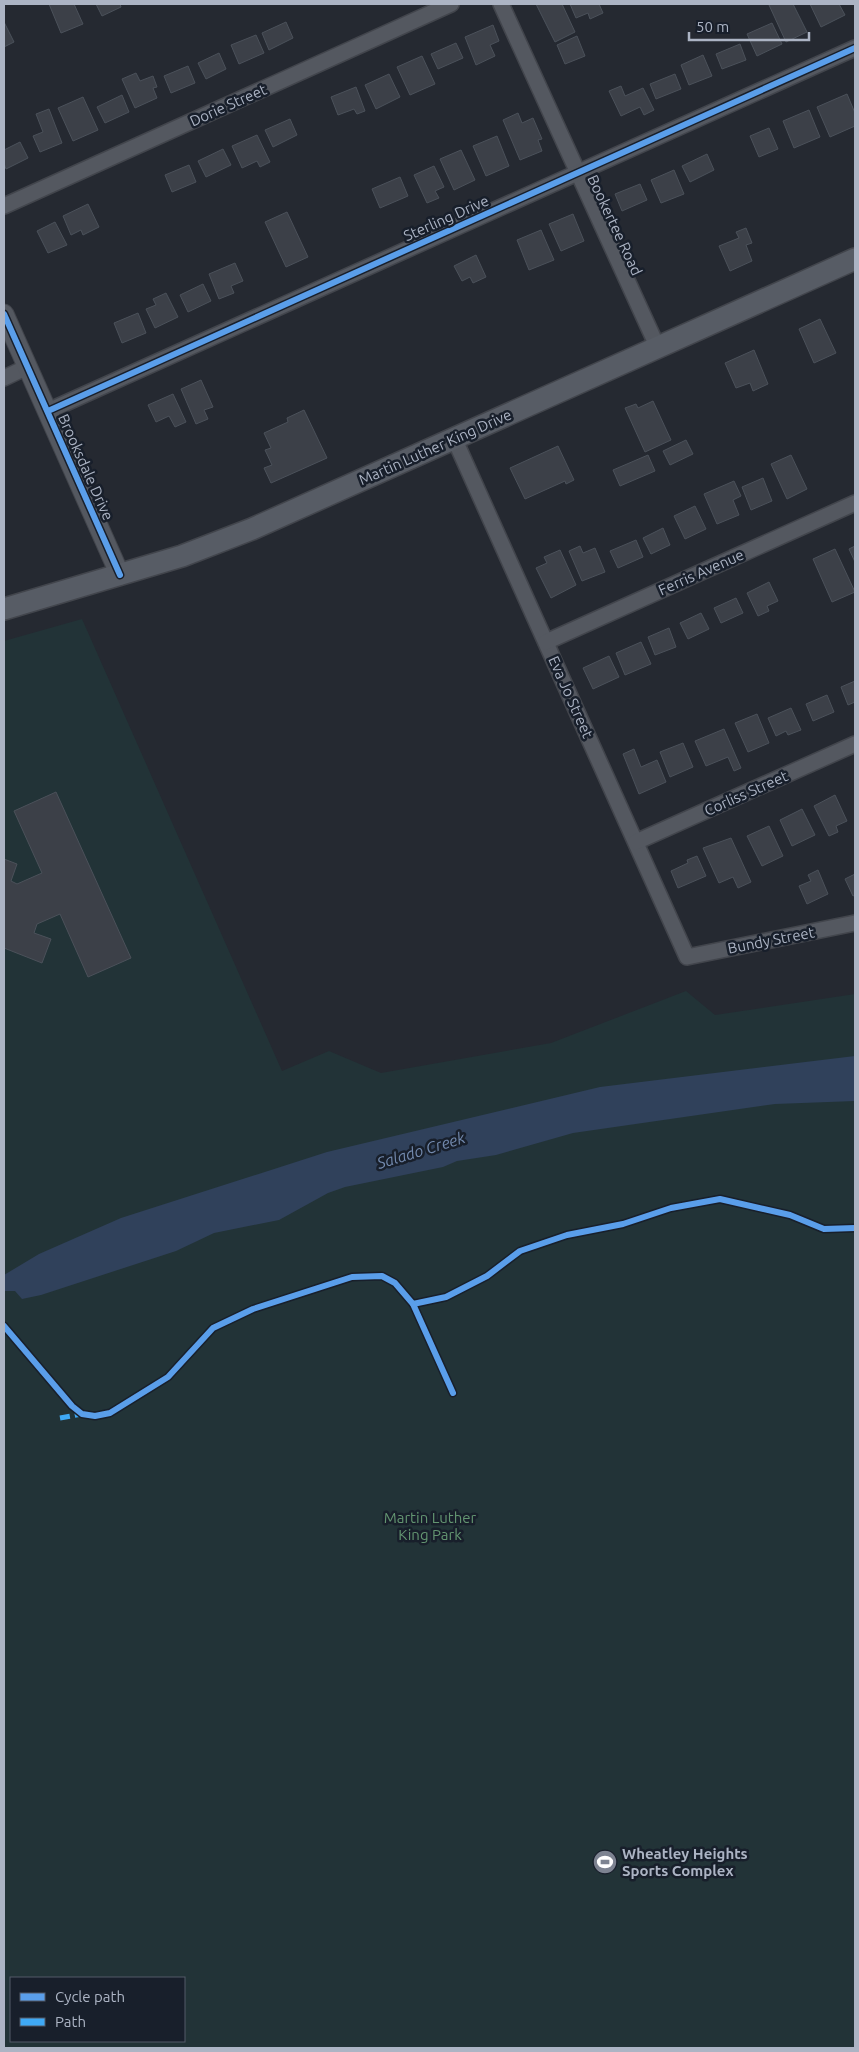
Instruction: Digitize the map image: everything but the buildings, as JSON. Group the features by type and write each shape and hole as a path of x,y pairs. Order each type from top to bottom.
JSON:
{"main road":[{"name":"Martin Luther King Drive","path":"4,608 182,556 254,529 855,259"}],"street":[{"name":"Dorie Street","path":"4,206 451,4"},
{"name":"Bookertee Road","path":"501,4 658,348"},
{"name":"Sterling Drive","path":"48,411 855,48"},
{"name":"Brooksdale Drive","path":"4,314 120,575"},
{"path":"4,378 28,367"},
{"name":"Eva Jo Street","path":"454,438 687,957"},
{"name":"Ferris Avenue","path":"546,642 855,503"},
{"name":"Corliss Street","path":"636,842 855,744"},
{"name":"Bundy Street","path":"687,957 855,923"}],"green space":[{"name":"Martin Luther King Park","path":"82,619 282,1071 329,1051 381,1073 551,1043 686,991 715,1015 855,994 855,2048 4,2048 4,641"}],"water":[{"name":"Salado Creek","path":"855,1056 855,1101 775,1104 573,1133 496,1155 457,1161 443,1167 345,1187 328,1193 279,1220 214,1233 176,1251 41,1295 22,1299 15,1291 4,1291 4,1275 39,1254 121,1218 327,1152 600,1087"}],"marked path":[{"path":"60,1418 82,1414"}],"cycle path":[{"path":"48,411 855,48"},
{"path":"4,314 120,575"},
{"path":"413,1304 446,1297 487,1276 520,1251 567,1235 623,1224 671,1208 720,1199 790,1215 824,1229 855,1228"},
{"path":"4,1326 72,1406 82,1414 95,1416 110,1413 168,1377 213,1328 253,1309 352,1277 382,1276 395,1283 413,1304 453,1393"}],"place":[{"name":"Wheatley Heights Sports Complex","path":"605,1862"}]}
